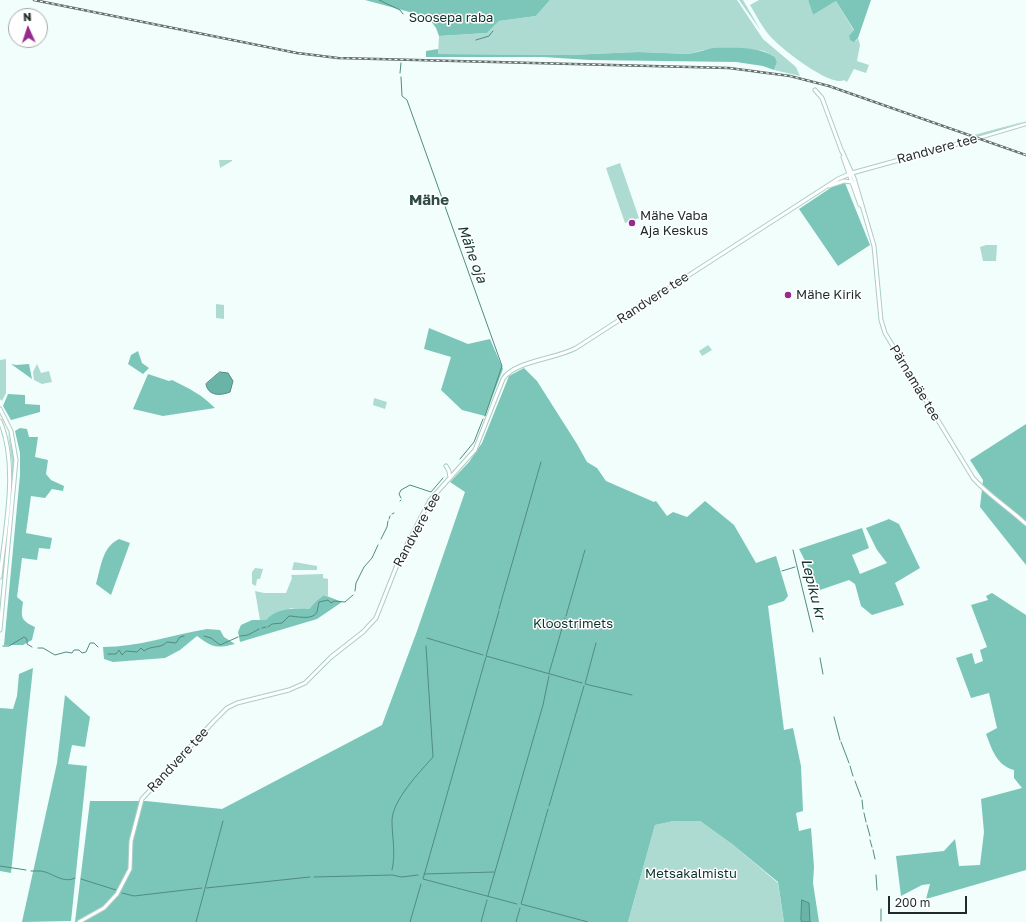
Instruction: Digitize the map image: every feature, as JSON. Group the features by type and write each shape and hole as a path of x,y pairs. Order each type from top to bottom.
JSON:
{"main road":[{"name":"Pärnamäe tee","path":"815,90 822,98 851,173 875,251 881,320 887,336 973,478 981,487 1007,506 1026,524"},
{"name":"Randvere tee","path":"79,922 104,908 117,894 130,869 131,841 142,799 213,722 227,708 237,703 289,690 301,685 330,657 370,625 380,611 400,560 430,500 475,450 502,379 509,371 565,354 576,348 826,187 851,173 968,141"},
{"name":"Pärnamäe tee","path":"851,173 852,182 863,212"},
{"path":"826,187 844,181 852,182"},
{"path":"0,409 11,431 14,446 15,475 0,630"},
{"path":"0,421 9,454 10,475 0,577"},
{"path":"446,466 449,470 450,478"},
{"path":"8,498 12,503"}],"street":[{"name":"Randvere tee","path":"968,141 1026,124"}],"green space":[{"name":"Soosepa raba","path":"365,0 550,0 536,16 499,21 487,33 439,36 436,28 428,17"},
{"path":"550,0 737,0 763,39 796,67 800,76 774,70 777,62 775,57 764,51 750,49 703,50 689,54 638,52 569,55 438,54 439,36 487,33 499,21 536,16"},
{"path":"739,0 743,0 761,31"},
{"path":"759,0 808,0 813,15 836,1 854,31 849,38 856,41 858,38 860,45 857,61 869,65 866,73 854,69 847,82 844,80 837,81 817,72 794,57 775,41 764,29 750,5"},
{"path":"808,0 871,0 858,38 854,42 850,40 849,36 854,30 836,1 813,15"},
{"path":"713,48 753,49 768,53 775,57 777,62 774,70 763,66 736,62 590,60 543,57 426,57 426,51 438,49 438,54 569,55 638,52 689,54"},
{"path":"1026,121 977,137 973,136 974,135"},
{"path":"219,160 232,160 232,161 220,168"},
{"path":"620,163 639,218 625,223 606,168"},
{"path":"845,183 870,245 838,266 799,209 832,187"},
{"path":"986,245 997,245 996,261 983,261 980,247"},
{"path":"216,304 224,305 224,319 216,318"},
{"path":"429,328 468,344 490,339 503,369 485,416 462,410 441,390 451,357 424,349"},
{"path":"708,345 712,350 702,356 699,351"},
{"path":"138,351 142,363 149,368 143,374 128,364 131,355"},
{"path":"6,359 6,393 2,401 0,399 0,360"},
{"path":"11,364 29,364 32,379"},
{"path":"37,364 41,373 49,371 52,382 42,384 34,380 33,372"},
{"name":"Kloostrimets","path":"524,368 537,381 587,462 597,468 606,481 654,502 656,501 667,516 673,512 687,517 705,501 734,525 756,563 776,556 788,596 784,601 768,606 784,730 793,728 801,766 803,811 796,813 799,831 811,828 814,867 813,883 819,922 784,922 778,882 732,844 700,821 674,821 655,825 628,922 75,922 90,801 146,801 222,809 382,725 417,631 465,492 450,482 469,462 482,443 509,376"},
{"path":"148,374 169,381 172,380 184,386 200,395 215,408 163,416 133,409"},
{"path":"8,394 25,395 25,404 40,405 40,412 11,420 3,406"},
{"path":"374,398 387,402 385,409 373,405"},
{"path":"1026,424 1026,565 980,507 983,480 970,460"},
{"path":"20,428 27,429 29,437 38,437 35,457 48,460 46,474 51,480 64,486 63,491 52,489 45,498 31,496 26,533 52,538 50,549 39,548 37,560 22,558 17,597 23,602 22,615 24,620 35,627 32,640 23,645 4,645 20,475 20,453 15,431"},
{"path":"8,432 14,458 11,495 12,464"},
{"path":"889,519 899,524 920,568 895,583 904,605 872,615 861,606 855,584 849,580 820,590 799,549 862,528 869,548 852,555 860,574 887,563 877,550 866,528"},
{"path":"6,534 6,550 0,607"},
{"path":"119,539 130,543 111,595 96,584 106,552 113,543"},
{"path":"294,562 317,566 317,570 292,570"},
{"path":"255,568 263,569 260,579 257,579 256,586 252,584 252,572"},
{"path":"323,574 323,578 328,579 328,596 324,595 309,609 291,608 266,620 260,620 255,591 264,593 286,593 292,578 291,575"},
{"path":"992,593 1026,615 1026,870 926,899 930,884 922,885 901,896 896,856 944,851 955,839 959,866 980,865 984,832 981,799 1022,788 1014,778 1014,770 1008,768 996,756 986,734 997,728 989,693 971,698 956,658 972,653 975,664 983,661 980,650 987,647 971,605 988,600 986,596"},
{"path":"324,595 342,602 317,619 240,642 238,632 241,625 252,620 266,620 270,616 280,611 309,609"},
{"path":"207,629 220,630 224,637 235,644 219,647 214,646 197,636 180,650 165,658 113,662 104,659 103,647 142,643"},
{"path":"33,668 11,873 0,871 0,708 13,709 17,696 19,674"},
{"path":"65,695 90,717 85,747 72,745 68,764 87,766 71,921 22,922 57,763"},
{"name":"Metsakalmistu","path":"674,821 700,821 732,844 778,883 784,922 628,922 655,825"}],"shaded area":[{"path":"220,372 228,373 233,381 230,392 215,394 209,391 206,384"},
{"path":"802,900 809,903 810,922 802,922 801,920"}],"waterway":[{"name":"Mähe oja","path":"379,0 400,10 403,14"},
{"path":"476,40 489,36 493,31"},
{"name":"Mähe oja","path":"400,73 401,63"},
{"name":"Mähe oja","path":"401,77 402,96 407,100 502,366 485,416"},
{"name":"Mähe oja","path":"460,459 474,442 483,419"},
{"path":"499,609 541,462"},
{"path":"401,498 399,494 401,490 410,485 431,492 443,478"},
{"name":"Mähe oja","path":"381,539 387,527 388,521"},
{"path":"355,591 356,583 364,567 372,558 378,545"},
{"path":"566,616 585,550"},
{"name":"Lepiku kr","path":"793,550 813,632"},
{"path":"782,571 795,567"},
{"name":"Mähe oja","path":"268,627 272,624 282,623 289,616 308,617 315,615 319,602 328,600 331,603 334,601 345,602 353,595"},
{"path":"499,611 486,656 582,683"},
{"path":"549,673 565,618"},
{"name":"Mähe oja","path":"262,628 266,627"},
{"path":"240,636 248,635 259,629"},
{"path":"108,654 116,654 119,650 122,655 126,651 137,652 141,648 144,651 150,648 162,646 167,642 176,643 180,637 184,636"},
{"path":"204,636 211,638 220,645 238,637"},
{"path":"3,646 9,646 24,637 27,639 27,644 32,647"},
{"path":"427,638 483,655"},
{"name":"Mähe oja","path":"38,648 43,648 55,655 66,652 72,653 74,650 79,650 82,653 86,652 90,643 94,643 98,647"},
{"path":"596,643 585,684 632,695"},
{"path":"392,870 394,857 393,813 402,795 414,778 433,757 426,646"},
{"path":"486,657 423,879 517,904"},
{"name":"Lepiku kr","path":"820,658 823,674"},
{"path":"488,896 543,705 549,676"},
{"path":"549,806 584,686"},
{"name":"Lepiku kr","path":"834,717 840,740"},
{"name":"Lepiku kr","path":"841,742 849,763"},
{"name":"Lepiku kr","path":"850,766 853,776"},
{"name":"Lepiku kr","path":"855,781 861,797"},
{"name":"Lepiku kr","path":"862,800 863,809"},
{"path":"548,809 521,904 588,922"},
{"name":"Lepiku kr","path":"864,813 866,822"},
{"path":"196,922 223,821"},
{"name":"Lepiku kr","path":"867,825 870,836"},
{"name":"Lepiku kr","path":"870,840 872,847"},
{"name":"Lepiku kr","path":"873,850 875,859"},
{"path":"0,866 26,870"},
{"path":"31,871 45,872 66,880 75,878"},
{"path":"424,874 494,872"},
{"path":"314,877 392,875 402,877 418,875"},
{"name":"Lepiku kr","path":"876,875 877,890"},
{"path":"206,888 310,877"},
{"path":"81,879 116,890"},
{"path":"410,922 421,884"},
{"path":"122,893 134,896 202,888"},
{"path":"481,922 487,900"},
{"path":"516,922 520,908"},
{"name":"Lepiku kr","path":"881,909 881,921"}],"railway":[{"path":"34,0 297,53 338,58 729,68 790,76 829,86 1026,155"}],"place":[{"name":"Mähe Vaba Aja Keskus","path":"632,223"},
{"name":"Mähe Kirik","path":"788,295"}],"district":[{"name":"Mähe","path":"429,200"}]}
